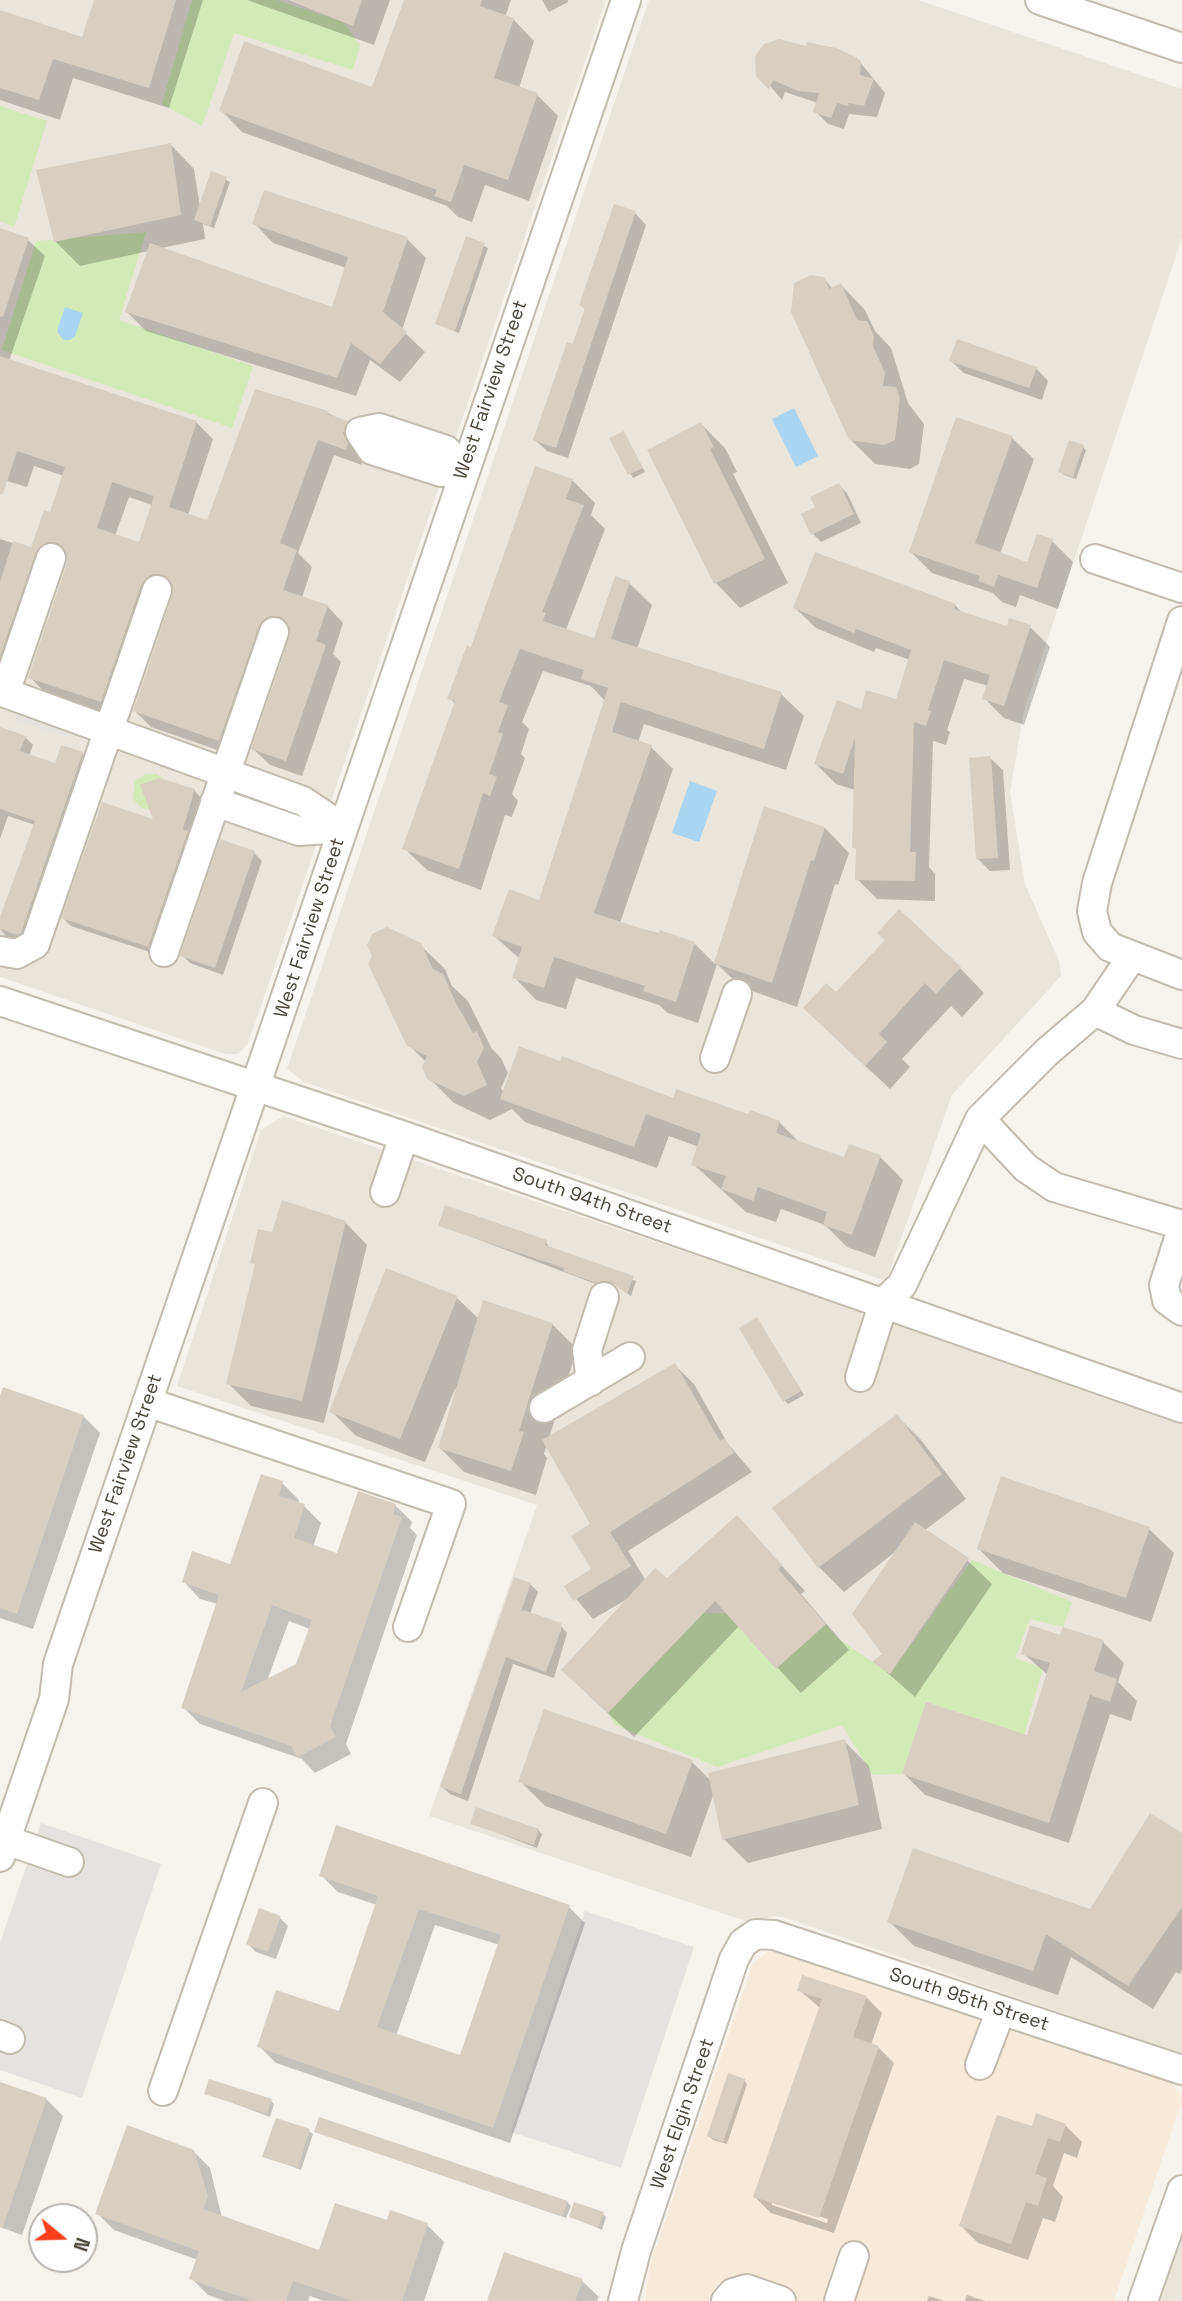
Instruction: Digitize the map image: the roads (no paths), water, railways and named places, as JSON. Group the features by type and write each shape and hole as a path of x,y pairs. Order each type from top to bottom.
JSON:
{"street":[{"name":"West Fairview Street","path":"3,1848 54,1699 58,1664 625,0"},
{"path":"1040,0 1182,48"},
{"path":"51,558 2,692 303,801 343,828"},
{"path":"1095,559 1182,588"},
{"path":"0,951 17,954 35,944 157,590"},
{"path":"1182,621 1097,883 1092,911 1097,932 1110,947 1132,958 1182,975"},
{"path":"164,952 274,632"},
{"path":"269,821 278,792"},
{"path":"215,802 299,831 343,828"},
{"path":"860,1377 884,1302 902,1285 980,1119 1047,1052 1095,1011 1132,958"},
{"path":"715,1058 737,994"},
{"name":"South 94th Street","path":"0,1001 404,1136 1182,1408"},
{"path":"1095,1011 1134,1030 1182,1044"},
{"path":"980,1119 1026,1168 1054,1187 1182,1227 1164,1285 1167,1300 1182,1311"},
{"path":"385,1192 404,1136"},
{"path":"591,1381 587,1350 604,1297"},
{"path":"544,1408 630,1357"},
{"path":"147,1402 451,1504 408,1627"},
{"path":"163,2091 263,1803"},
{"path":"3,1848 69,1863"},
{"name":"South 95th Street","path":"756,1934 774,1935 1182,2070"},
{"name":"West Elgin Street","path":"622,2301 636,2251 734,1959 743,1943 756,1934"},
{"path":"980,2065 1001,2010"},
{"path":"1143,2301 1180,2204"},
{"path":"839,2301 854,2256"},
{"path":"726,2301 733,2293 747,2289 781,2301"}],"water":[{"path":"65,307 83,313 75,336 70,340 63,340 57,331"},
{"path":"794,408 818,456 796,467 772,419"},
{"path":"690,781 717,791 699,842 672,833"}]}
